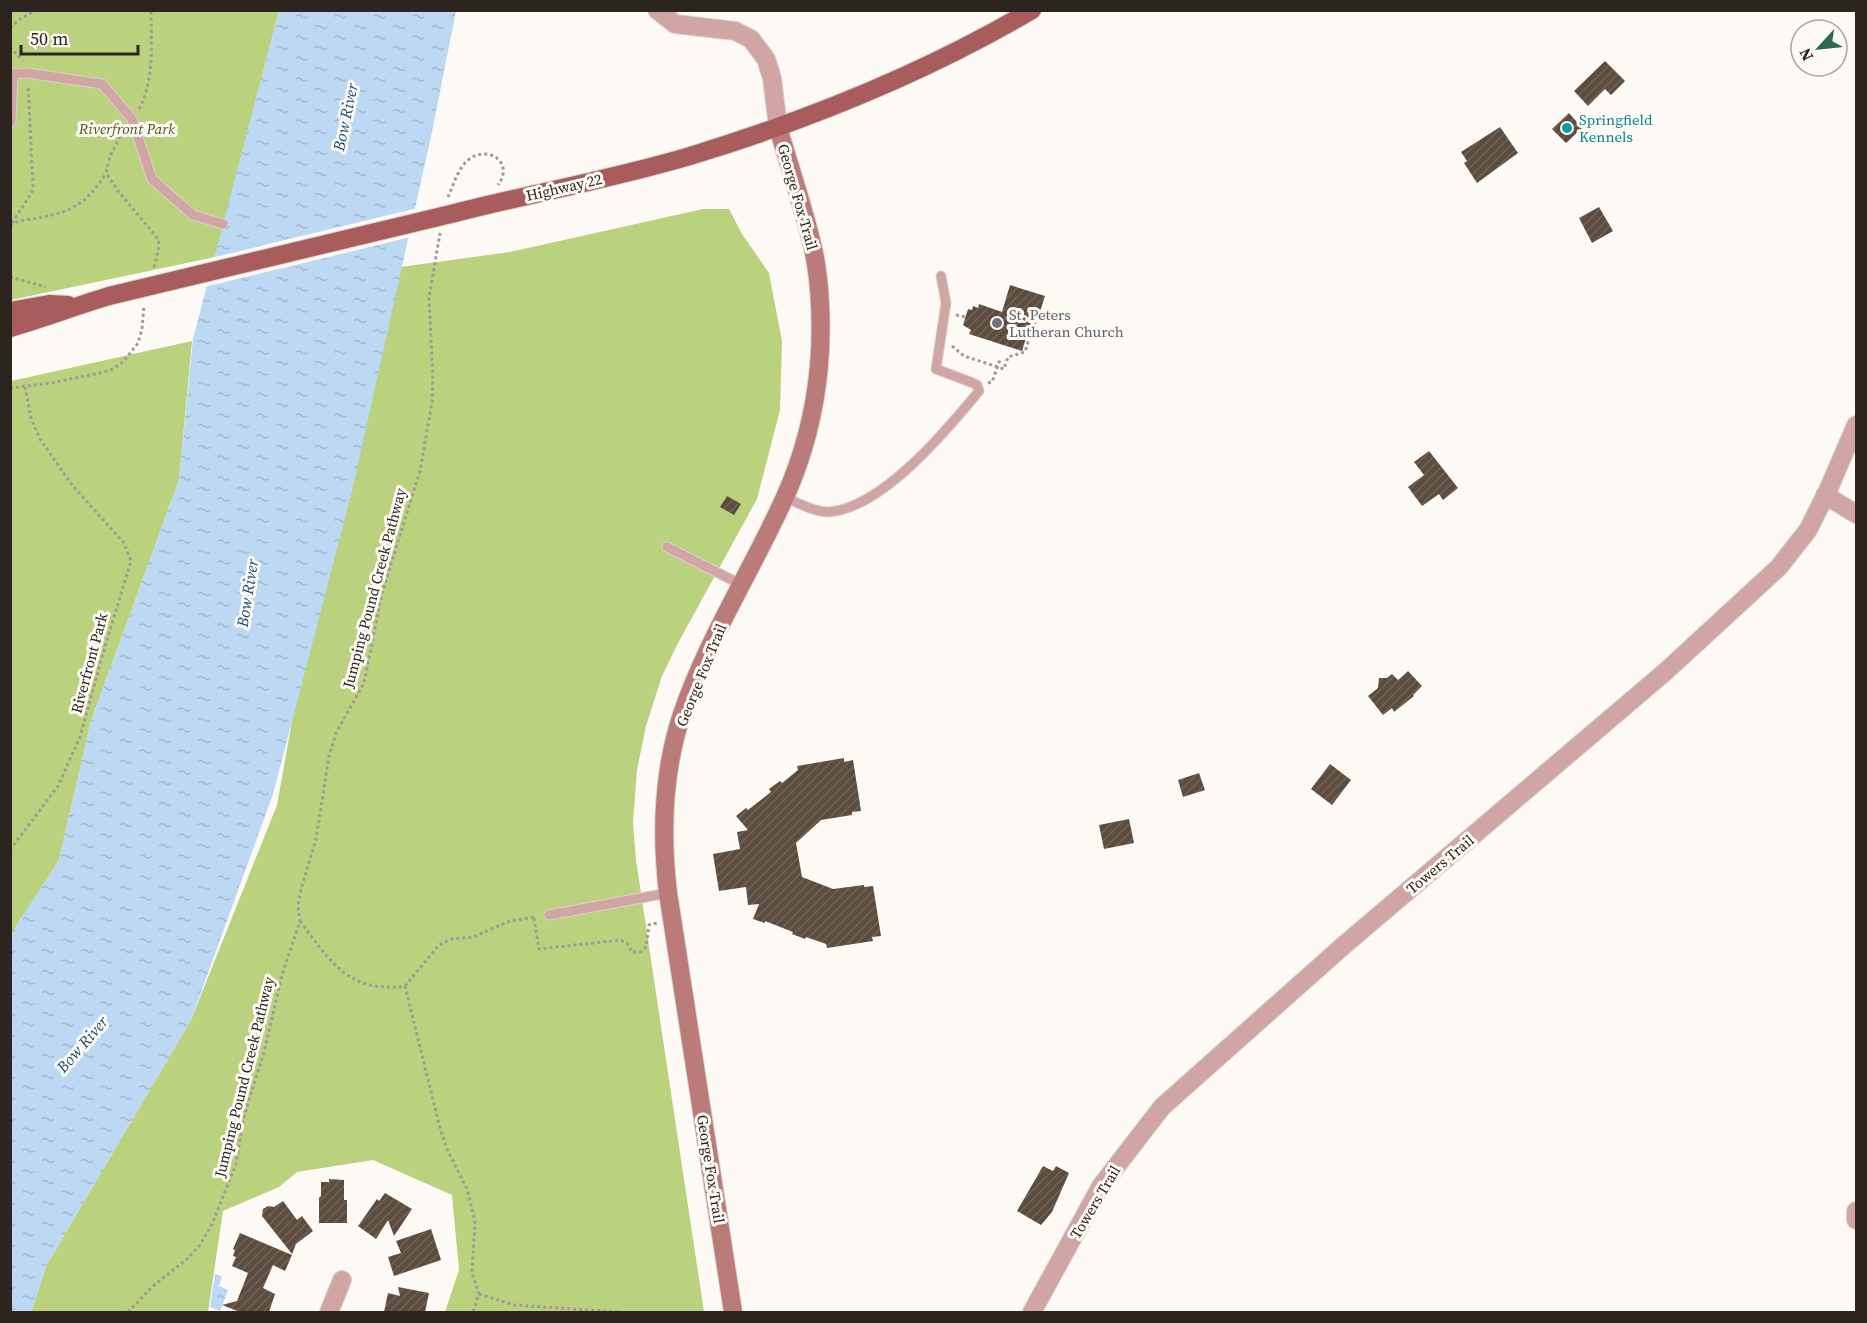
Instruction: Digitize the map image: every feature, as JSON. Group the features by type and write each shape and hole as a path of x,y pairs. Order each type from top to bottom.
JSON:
{"main road":[{"name":"Highway 22","path":"10,328 48,317 75,305 109,296 688,156 778,127 885,85 998,31 1032,10"},
{"name":"Highway 22","path":"10,311 49,304 75,305"}],"street":[{"path":"657,10 675,24 735,31 751,39 766,59 772,78 778,127"},
{"name":"George Fox Trail","path":"733,1312 668,893 664,824 669,767 682,715 740,584 785,497 810,424 819,365 820,310 814,254 778,127"},
{"name":"Towers Trail","path":"1032,1312 1101,1186 1162,1107 1343,946 1665,672 1779,567 1808,530 1857,425"},
{"path":"1825,495 1857,514"},
{"path":"1857,1212 1857,1220"},
{"path":"329,1312 342,1280"}],"lane":[{"path":"11,122 12,74 27,73 102,84 132,119 152,179 193,215 223,224"},
{"path":"785,497 802,505 827,512 848,507 879,491 902,474 963,411 979,391 977,386 936,369 946,303 941,276"},
{"path":"667,547 740,584"},
{"path":"549,915 668,893"}],"path":[{"path":"10,28 36,10"},
{"path":"11,224 64,213 89,196 106,173 115,146 144,99 151,69 151,10"},
{"path":"10,46 19,54 27,73 33,186 32,192 11,224"},
{"path":"461,170 466,162 476,155 491,155 499,160 503,167 502,180 493,188"},
{"path":"106,173 159,240 153,272"},
{"name":"Jumping Pound Creek Pathway","path":"128,1312 152,1287 195,1252 212,1224 236,1164 244,1116 264,1052 282,975 300,921 298,906 300,893 316,839 329,756 337,731 364,683 382,593 420,471 432,402 429,298 435,255"},
{"path":"10,277 51,287"},
{"path":"10,388 104,372 118,365 138,343 145,301"},
{"path":"951,317 958,315 966,317"},
{"path":"950,343 964,356 1004,369 1008,357 1025,352 1034,323"},
{"path":"977,386 992,382 1000,360"},
{"name":"Riverfront Park","path":"10,850 58,786 80,737 131,561 129,553 115,531 72,485 35,429 26,387"},
{"path":"300,921 326,954 350,978 377,987 405,986 439,945 451,939 473,937 510,921 549,915"},
{"path":"534,918 539,949 620,940 627,944 633,952 640,952 646,947 649,925 672,920"},
{"path":"405,986 440,1128 447,1149 468,1189 472,1207 475,1234 472,1273 479,1294 473,1312"},
{"path":"479,1294 514,1305 619,1312"}],"green space":[{"name":"Riverfront Park","path":"10,11 279,11 215,257 11,300"},
{"path":"703,209 729,209 742,234 769,273 782,341 780,410 757,499 662,676 646,726 637,770 633,823 636,860 704,1312 445,1312 459,1270 452,1195 373,1160 297,1172 279,1187 223,1211 208,1312 31,1312 46,1266 191,1020 277,805 320,565 393,268 510,252"},
{"path":"192,341 179,480 91,721 59,860 11,935 11,381"}],"water":[{"name":"Bow River","path":"279,11 456,11 432,132 351,495 273,794 191,1020 46,1266 31,1312 11,1312 10,935 59,860 91,721 179,480 193,339"},
{"path":"215,1274 222,1277 219,1286 228,1290 220,1311 210,1307"}],"pier":[{"path":"418,208 411,237 204,287 211,258"}],"building":[{"path":"1605,61 1625,81 1611,95 1605,89 1588,106 1574,91"},
{"name":"Springfield Kennels","path":"1569,113 1582,128 1566,143 1552,129"},
{"path":"1500,127 1518,153 1477,183 1464,163 1467,161 1461,152"},
{"path":"1599,207 1613,231 1592,243 1579,218"},
{"name":"St. Peters Lutheran Church","path":"1010,285 1045,296 1036,324 1031,322 1022,351 969,334 971,330 963,325 968,309 972,310 973,306 978,308 979,304 1002,312"},
{"path":"1429,451 1458,488 1443,500 1439,494 1422,506 1408,487 1424,475 1414,462"},
{"path":"727,496 741,504 734,515 720,507"},
{"path":"1408,671 1422,686 1414,696 1394,712 1392,708 1383,715 1368,696 1378,688 1379,678 1387,678 1392,674 1398,680"},
{"path":"844,758 844,762 853,760 861,811 852,812 852,815 821,820 796,843 802,877 833,889 873,886 881,936 872,937 873,941 827,948 826,944 806,937 805,939 765,921 765,923 753,919 759,904 748,905 746,887 719,891 713,854 740,849 737,832 748,830 736,816 746,808 748,810 771,792 769,789 780,781 782,783 798,770 797,766"},
{"path":"1330,764 1351,780 1332,805 1311,789"},
{"path":"1199,773 1205,790 1183,797 1178,780"},
{"path":"1129,819 1134,843 1104,849 1099,825"},
{"path":"1043,1166 1053,1171 1056,1166 1069,1173 1052,1212 1041,1225 1017,1211"},
{"path":"329,1179 344,1180 347,1223 319,1223 321,1182 329,1182"},
{"path":"385,1193 412,1209 394,1236 388,1220 376,1239 358,1226 377,1199 379,1201"},
{"path":"283,1201 297,1220 302,1216 313,1231 296,1244 292,1254 262,1216 263,1209 268,1206 274,1207"},
{"path":"431,1229 441,1260 394,1276 388,1257 401,1253 396,1241"},
{"path":"240,1233 292,1255 285,1271 273,1265 263,1288 275,1294 269,1312 240,1312 222,1305 237,1301 248,1273 232,1266 236,1257 233,1256 235,1250 233,1249"},
{"path":"398,1287 429,1293 425,1312 384,1312 388,1293 400,1296"}],"place":[{"name":"Springfield Kennels","path":"1567,128"},
{"name":"St. Peters Lutheran Church","path":"997,323"}]}
